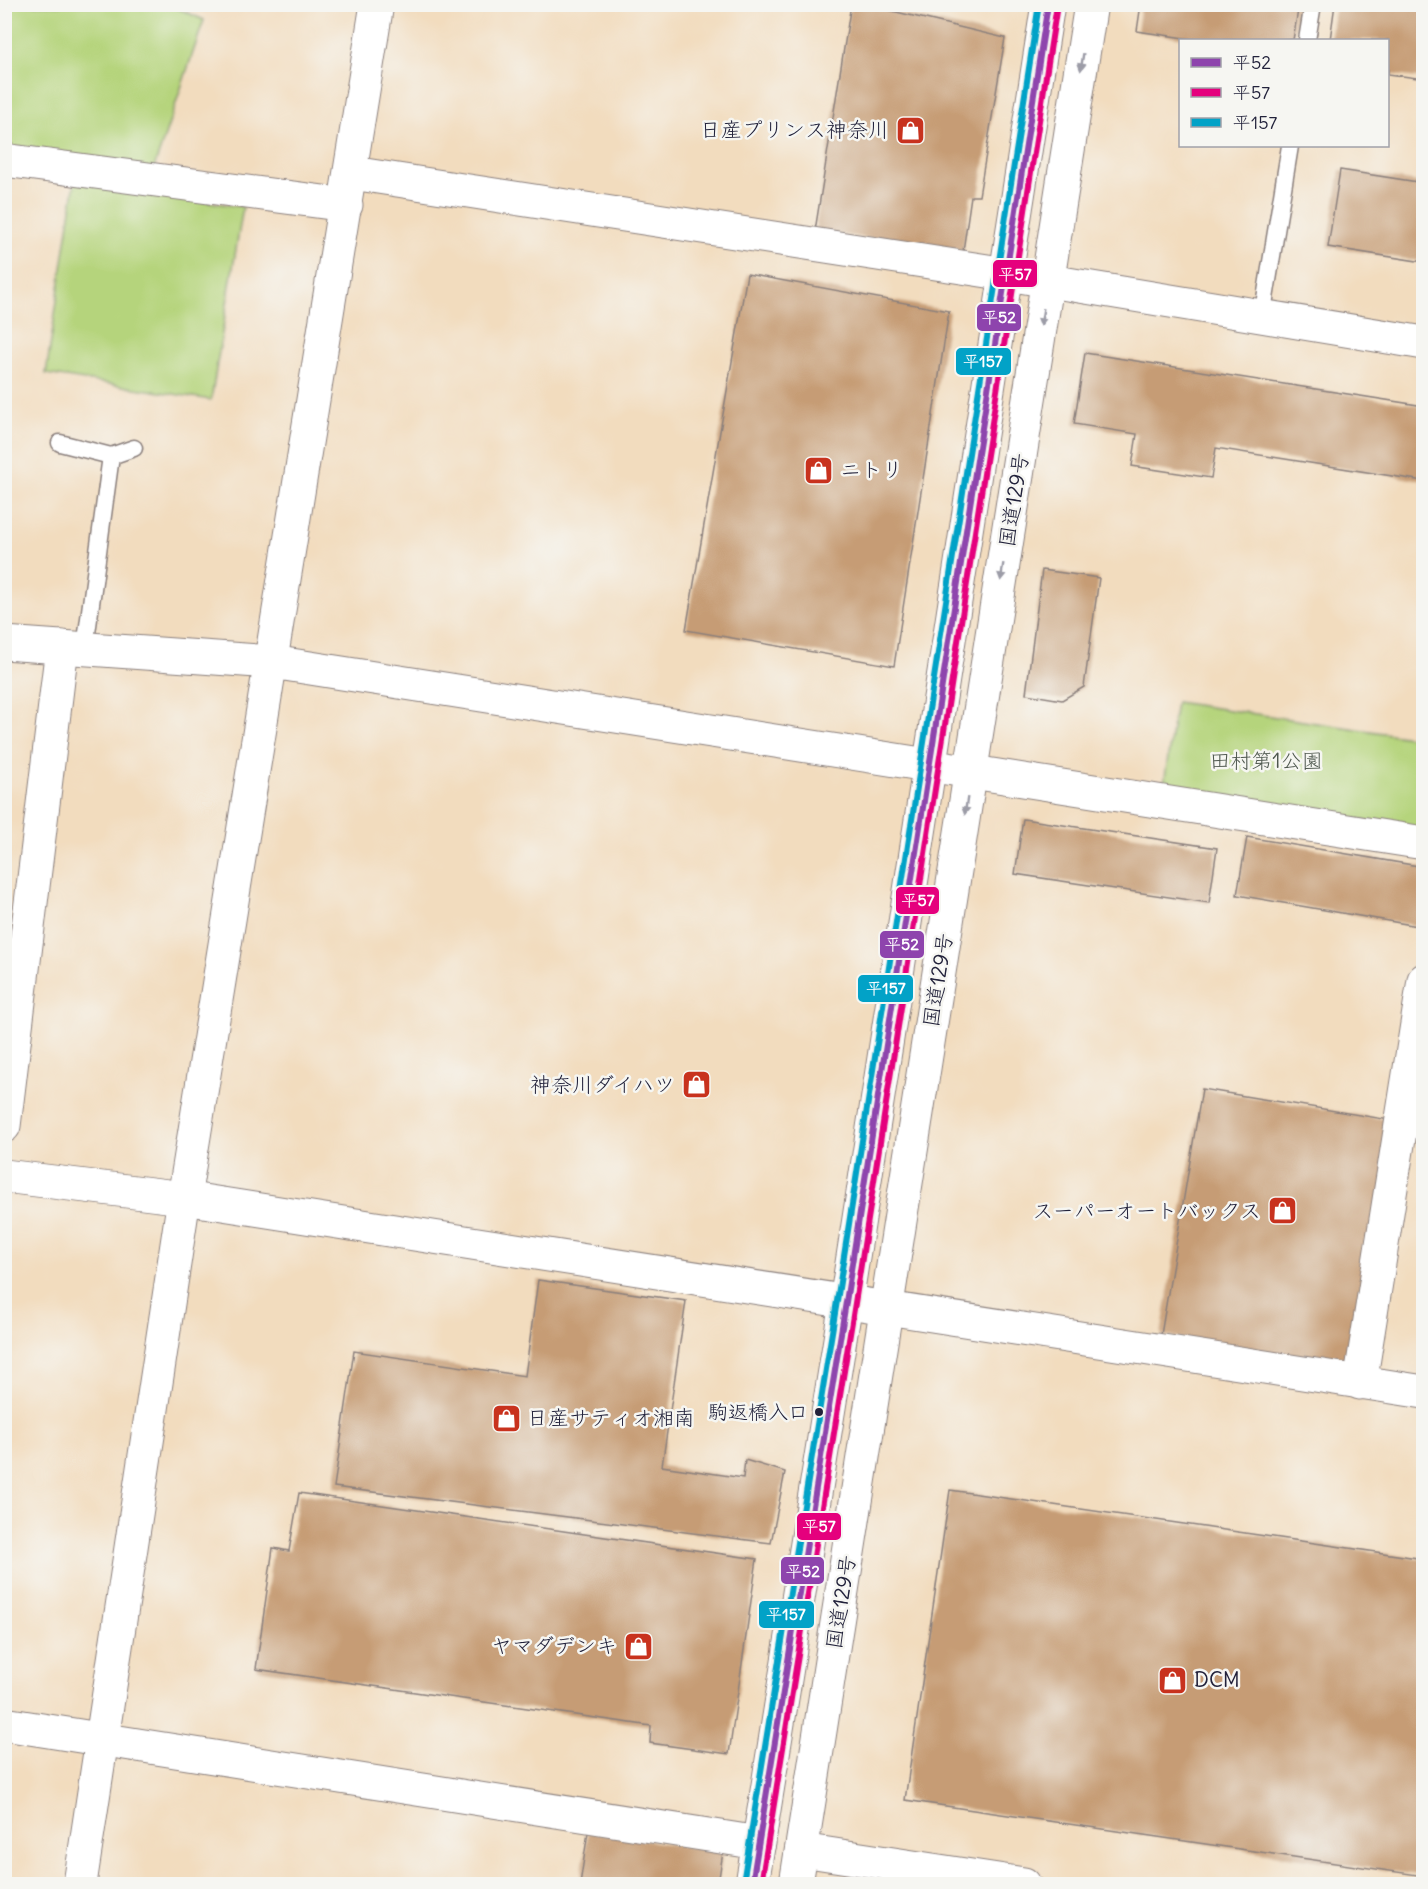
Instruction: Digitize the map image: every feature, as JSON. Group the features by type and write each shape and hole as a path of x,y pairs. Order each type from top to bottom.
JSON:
{"main road":[{"path":"80,1884 184,1198 352,172 377,4"},
{"name":"国道129号","path":"752,1884 931,765 1048,4"},
{"name":"国道129号","path":"796,1884 1091,4"},
{"path":"4,160 346,205"},
{"path":"352,172 1007,274 1424,343"},
{"path":"4,643 272,662 971,770 1424,843"},
{"path":"4,1126 73,648"},
{"path":"1360,1383 1424,980"},
{"path":"4,1176 184,1198 1424,1392"},
{"path":"4,1725 759,1843"},
{"path":"802,1850 1024,1884"}],"lane":[{"path":"1307,39 1313,4"},
{"path":"1262,317 1290,147"},
{"path":"60,443 111,456 134,448"},
{"path":"73,648 111,456"}],"green space":[{"path":"9,5 170,5 204,20 153,171 5,152 4,15"},
{"path":"75,182 243,207 211,400 46,374"},
{"name":"田村第1公園","path":"1176,702 1423,739 1423,830 1163,791"}],"building":[{"name":"日産プリンス神奈川","path":"851,4 863,4 1005,38 979,196 971,196 963,251 815,231"},
{"path":"1141,4 1299,4 1293,39 1191,39 1137,31"},
{"path":"1335,4 1424,4 1424,79 1389,74 1389,39 1330,39"},
{"path":"1340,170 1424,183 1424,262 1328,247"},
{"name":"ニトリ","path":"747,274 949,311 894,666 686,630"},
{"path":"1085,353 1424,406 1424,481 1216,448 1211,478 1132,466 1137,434 1074,424"},
{"path":"1042,570 1099,578 1084,687 1062,700 1026,694"},
{"path":"1023,819 1217,848 1209,903 1015,874"},
{"path":"1247,837 1424,867 1424,927 1237,895"},
{"path":"1202,1089 1396,1121 1354,1368 1161,1335"},
{"name":"日産サティオ湘南","path":"538,1280 686,1301 662,1466 743,1478 745,1460 785,1472 771,1543 334,1487 354,1351 525,1376"},
{"name":"DCM","path":"950,1490 1424,1559 1424,1876 905,1800"},
{"path":"299,1493 757,1559 729,1754 650,1743 651,1726 256,1669 273,1548 289,1551"},
{"path":"588,1832 723,1852 718,1884 580,1884"}],"transit line":[{"name":"平157","path":"743,1883 837,1301 1039,4"},
{"name":"平52","path":"752,1884 846,1302 1048,4"},
{"name":"平57","path":"761,1884 855,1303 1057,5"}],"place":[{"name":"日産プリンス神奈川","path":"910,130"},
{"name":"ニトリ","path":"819,470"},
{"name":"神奈川ダイハツ","path":"696,1085"},
{"name":"スーパーオートバックス","path":"1282,1211"},
{"name":"駒返橋入口","path":"819,1412"},
{"name":"日産サティオ湘南","path":"506,1418"},
{"name":"ヤマダデンキ","path":"638,1646"},
{"name":"DCM","path":"1173,1680"}]}
